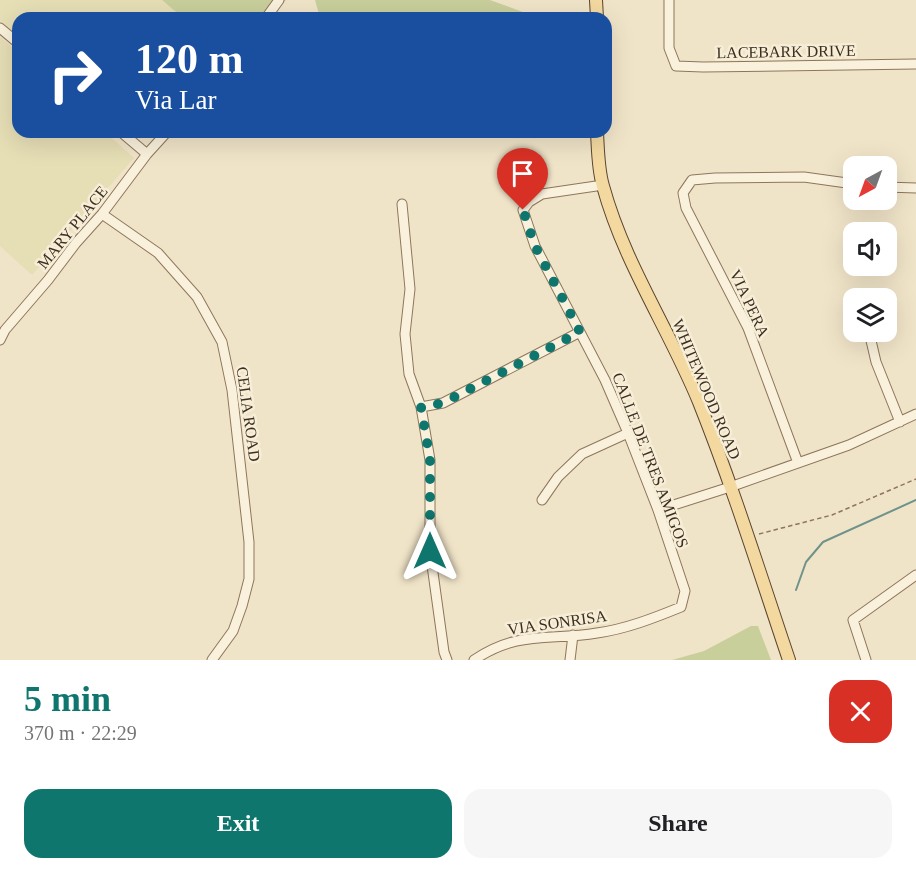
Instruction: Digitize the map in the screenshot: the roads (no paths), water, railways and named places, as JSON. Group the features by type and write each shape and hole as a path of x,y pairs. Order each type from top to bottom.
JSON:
{"main road":[{"name":"WHITEWOOD ROAD","path":"597,138 603,185 621,240 675,349 698,402 730,487 789,660"}],"street":[{"name":"LACEBARK DRIVE","path":"669,0 669,48 676,66 916,64"},
{"path":"0,28 12,39"},
{"path":"128,138 147,154"},
{"name":"MARY PLACE","path":"0,340 5,330 102,214 162,138"},
{"name":"VIA PERA","path":"798,463 748,328 686,208 684,193 692,180 715,178 804,177 843,182"},
{"name":"CALLE DE TRES AMIGOS","path":"603,185 542,194 529,202 523,210 535,246 605,380 628,433 658,510 678,573"},
{"path":"897,187 916,188"},
{"path":"402,204 410,289 405,334 409,374 421,407 430,460 430,551 447,660"},
{"name":"CELIA ROAD","path":"102,214 158,253 197,297 222,342 232,390 249,542 249,579 233,631 213,660"},
{"path":"421,407 443,403 580,332"},
{"path":"871,342 876,362 900,422"},
{"path":"658,510 849,445 916,414"},
{"path":"542,500 558,477 582,454 628,433"},
{"name":"VIA SONRISA","path":"474,660 500,645 521,639 598,633 650,619 681,607 685,591 678,573"},
{"path":"866,660 853,620 916,575"},
{"path":"570,660 573,636"}],"waterway":[{"path":"796,590 806,562 823,542 916,500"}]}
